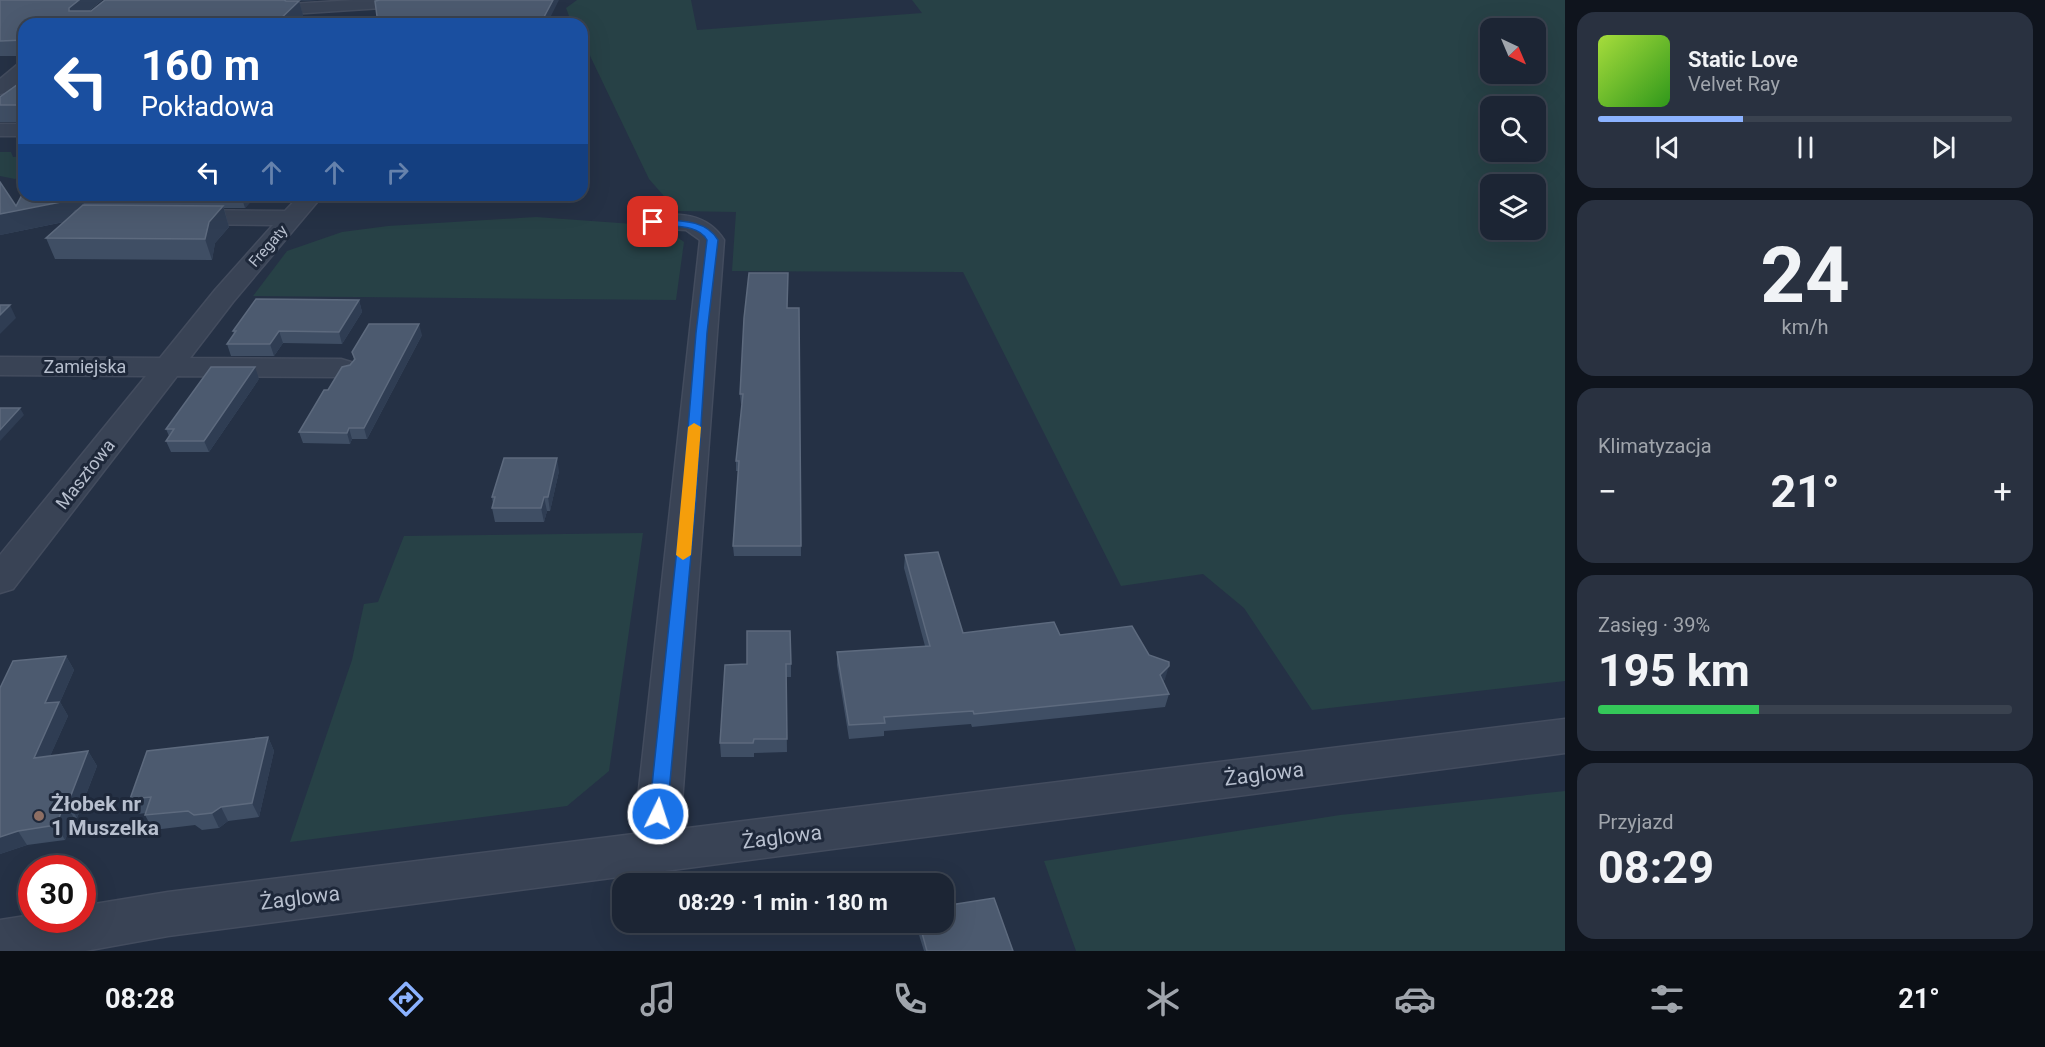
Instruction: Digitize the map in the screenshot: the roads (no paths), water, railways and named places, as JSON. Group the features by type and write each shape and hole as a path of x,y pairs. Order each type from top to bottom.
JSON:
{"street":[{"path":"291,9 382,3"},
{"path":"345,18 346,5"},
{"path":"0,67 18,66"},
{"path":"0,88 18,74"},
{"path":"0,130 18,130"},
{"name":"Fregaty","path":"224,296 307,201"},
{"path":"157,217 292,218"},
{"path":"642,222 693,225 708,232 712,240 655,853"},
{"name":"Masztowa","path":"0,580 224,296"},
{"name":"Zamiejska","path":"0,366 170,367"},
{"path":"170,367 341,368"},
{"name":"Żaglowa","path":"0,943 168,914 1565,736"}],"place":[{"name":"Żłobek nr 1 Muszelka","path":"39,816"}]}
